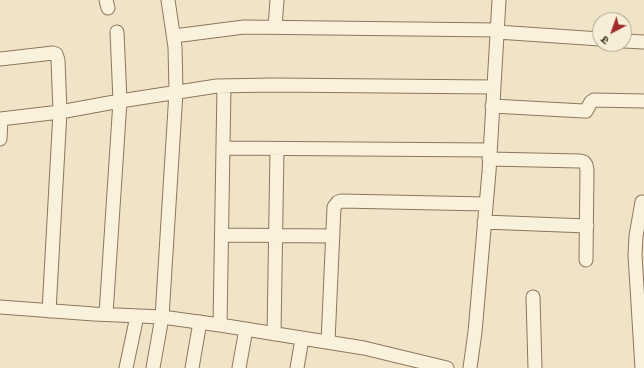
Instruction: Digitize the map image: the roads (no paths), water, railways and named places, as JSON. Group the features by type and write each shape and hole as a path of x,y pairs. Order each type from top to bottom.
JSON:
{"street":[{"path":"153,368 162,316 176,92 174,36 168,0"},
{"path":"275,28 277,0"},
{"path":"470,368 475,332 490,154 499,0"},
{"path":"174,36 233,28 275,28 497,31 592,38"},
{"path":"106,314 120,101 117,32"},
{"path":"632,41 644,42"},
{"path":"0,59 48,53 56,54 58,60 60,112 49,311"},
{"path":"0,139 0,119 60,112 176,92 224,86 281,85 494,87"},
{"path":"220,325 224,86"},
{"path":"492,106 586,111 591,102 598,99 644,101"},
{"path":"223,148 490,154 584,162 587,170 586,260"},
{"path":"274,334 277,149"},
{"path":"328,342 334,207 338,202 486,204"},
{"path":"642,202 636,236 635,255 642,368"},
{"path":"484,222 587,226"},
{"path":"222,236 333,236"},
{"path":"533,297 535,368"},
{"path":"0,307 137,316 162,316 364,348 413,364 447,368"},
{"path":"126,368 137,316"},
{"path":"192,368 200,322"},
{"path":"239,368 246,329"},
{"path":"296,368 302,338"}]}
